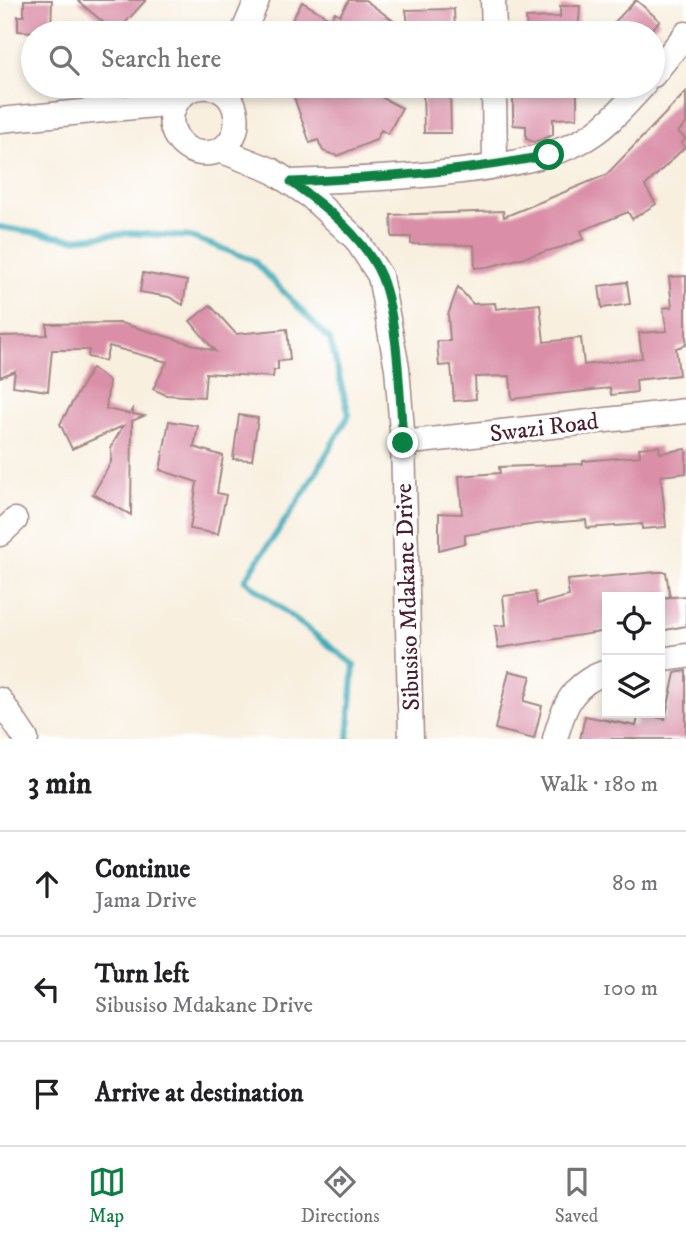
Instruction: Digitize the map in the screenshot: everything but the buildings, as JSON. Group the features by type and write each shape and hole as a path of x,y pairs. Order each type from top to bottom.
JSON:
{"street":[{"path":"246,21 257,0"},
{"path":"493,0 494,21"},
{"path":"665,60 686,34"},
{"path":"69,115 159,98"},
{"path":"183,98 171,121 173,131 177,139 192,151 201,153 220,150 234,136 238,118 234,98"},
{"path":"494,98 495,166"},
{"path":"281,176 377,178 495,166 549,155 591,136 632,98"},
{"path":"0,120 69,115 128,116 173,131"},
{"name":"Sibusiso Mdakane Drive","path":"237,128 281,176 333,215 356,239 380,276 397,368 403,443 411,739"},
{"name":"Sibusiso Mdakane Drive","path":"220,150 281,176"},
{"name":"Swazi Road","path":"403,443 686,411"},
{"path":"665,659 686,656"},
{"path":"555,739 562,713 575,688 602,674"},
{"path":"0,700 26,739"}],"waterway":[{"path":"0,227 73,239 130,233 191,237 253,260 330,340 349,415 307,488 245,580 354,665 348,739"}],"route":[{"path":"403,443 397,368 380,276 356,239 333,215 291,182 377,178 495,166 549,155"}]}
